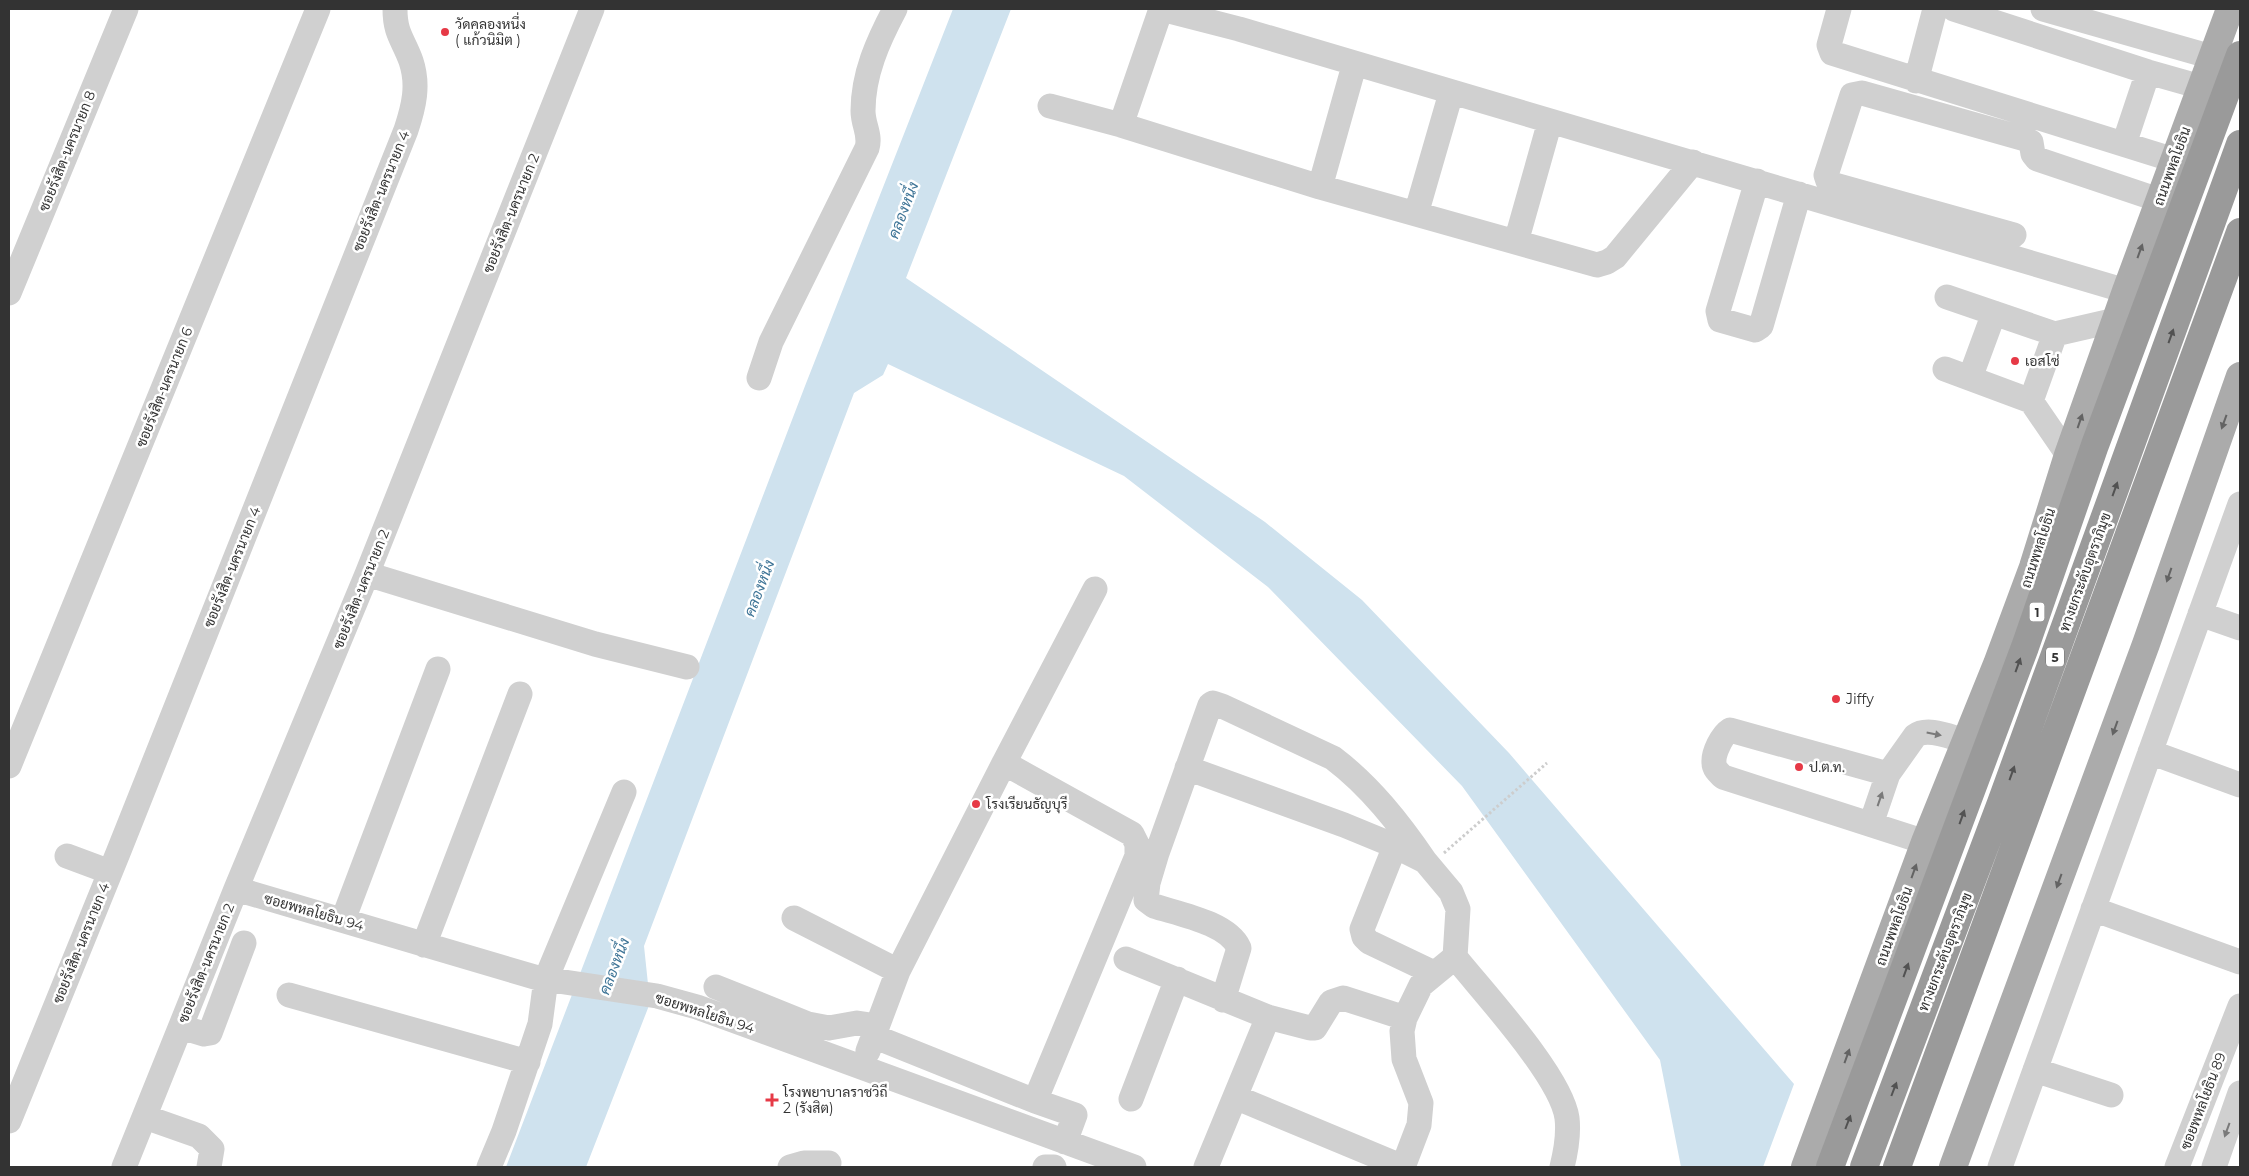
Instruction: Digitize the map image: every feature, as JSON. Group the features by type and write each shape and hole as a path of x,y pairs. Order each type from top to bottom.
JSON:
{"highway":[{"name":"ถนนพหลโยธิน","path":"1830,1167 2022,656 2095,445 2240,55"},
{"name":"ทางยกระดับอุตราภิมุข","path":"1864,1167 2001,803 2240,144"},
{"name":"ทางยกระดับอุตราภิมุข","path":"1899,1167 2240,232"},
{"path":"1899,1167 2141,508 2240,259"},
{"path":"2033,567 2095,445"}],"main road":[{"name":"ถนนพหลโยธิน","path":"1805,1167 1925,842 2033,567 2068,455 2159,200 2230,9"},
{"path":"1953,1167 2146,644 2240,376"}],"street":[{"name":"ซอยรังสิต-นครนายก 8","path":"9,293 126,9"},
{"name":"ซอยรังสิต-นครนายก 6","path":"9,766 318,9"},
{"name":"ซอยรังสิต-นครนายก 4","path":"9,1121 406,130 414,104 416,84 411,61 398,35 395,9"},
{"name":"ซอยรังสิต-นครนายก 2","path":"124,1167 236,889 368,574 592,9"},
{"path":"759,378 771,342 867,148 870,139 863,113 868,69 896,9"},
{"path":"1121,126 1161,9 1239,29 2126,291"},
{"path":"1839,9 1829,45 1832,53 1916,81 2174,160"},
{"path":"1916,81 1935,9"},
{"path":"1954,9 2148,72 2201,87"},
{"path":"2043,9 2212,57"},
{"path":"1320,187 1352,72"},
{"path":"2124,144 2148,72"},
{"path":"2014,235 1835,185 1828,181 1826,175 1852,94 1862,93 2025,139 2031,142 2033,154 2037,160 2159,200"},
{"path":"1416,214 1449,100"},
{"path":"1050,106 1320,187 1597,265 1615,257 1693,162"},
{"path":"1516,242 1547,132"},
{"path":"1757,182 1718,311 1720,320 1755,330 1761,326 1799,194"},
{"path":"1947,297 2055,334 2116,320"},
{"path":"1970,378 1994,313"},
{"path":"2031,401 2055,334"},
{"path":"1945,370 2031,401 2068,455"},
{"path":"2000,1167 2240,504"},
{"path":"368,574 594,644 687,667"},
{"path":"862,1068 898,971 1095,589"},
{"path":"2200,614 2240,628"},
{"path":"343,920 438,669"},
{"path":"424,944 520,694"},
{"path":"1223,1000 1239,948 1235,939 1215,926 1154,906 1146,900 1148,883 1157,853 1210,705 1213,703 1333,758 1347,769 1380,802 1451,892 1458,909 1455,957 1541,1064 1563,1104 1567,1118 1568,1139 1562,1167"},
{"path":"1888,774 1730,730 1722,738 1714,762 1716,770 1723,777 1925,842"},
{"path":"1871,824 1888,774 1920,732 1928,732 1966,741"},
{"path":"2150,752 2240,785"},
{"path":"1004,763 1132,834 1137,844 1137,856 1035,1101"},
{"path":"1187,768 1344,825 1395,846 1425,861"},
{"path":"488,1167 504,1132 528,1062 552,980 624,792"},
{"path":"1395,846 1362,928 1364,937 1369,942 1434,973"},
{"path":"68,856 110,872"},
{"name":"ซอยพหลโยธิน 94","path":"236,889 538,978 658,996 697,1007 1134,1167"},
{"path":"2093,908 2240,962"},
{"path":"794,918 898,971"},
{"path":"181,1027 204,1034 210,1033 244,943"},
{"path":"1235,1097 1403,1167 1419,1125 1421,1103 1404,1059 1402,1031 1405,1018 1421,985 1455,957"},
{"path":"1126,959 1268,1017 1310,1028 1316,1028 1332,1002 1337,998 1343,998 1405,1018"},
{"path":"1131,1100 1177,979"},
{"path":"716,987 808,1024 829,1028 857,1023 1035,1101 1075,1115 1065,1142"},
{"path":"289,995 528,1062"},
{"name":"ซอยพหลโยธิน 89","path":"2177,1167 2240,1006"},
{"path":"1206,1167 1268,1017"},
{"path":"2035,1070 2111,1095"},
{"path":"2214,1075 2240,1093 2214,1167"},
{"path":"145,1118 199,1136 212,1149 209,1167"},
{"path":"790,1167 804,1163 830,1163"},
{"path":"1045,1167 1054,1167"}],"path":[{"path":"1463,837 1535,772 1548,763"}],"water":[{"name":"คลองหนึ่ง","path":"953,9 1011,9 906,278 1265,522 1362,600 1509,753 1794,1084 1763,1167 1681,1167 1660,1060 1462,786 1268,587 1124,476 888,364 883,375 854,393 644,946 650,1003 586,1167 506,1167 805,386"}],"place":[{"name":"วัดคลองหนึ่ง ( แก้วนิมิต )","path":"445,32"},
{"name":"เอสโซ่","path":"2015,361"},
{"name":"Jiffy","path":"1836,699"},
{"name":"ป.ต.ท.","path":"1799,767"},
{"name":"โรงเรียนธัญบุรี","path":"976,804"},
{"name":"โรงพยาบาลราชวิถี 2 (รังสิต)","path":"772,1100"}]}
